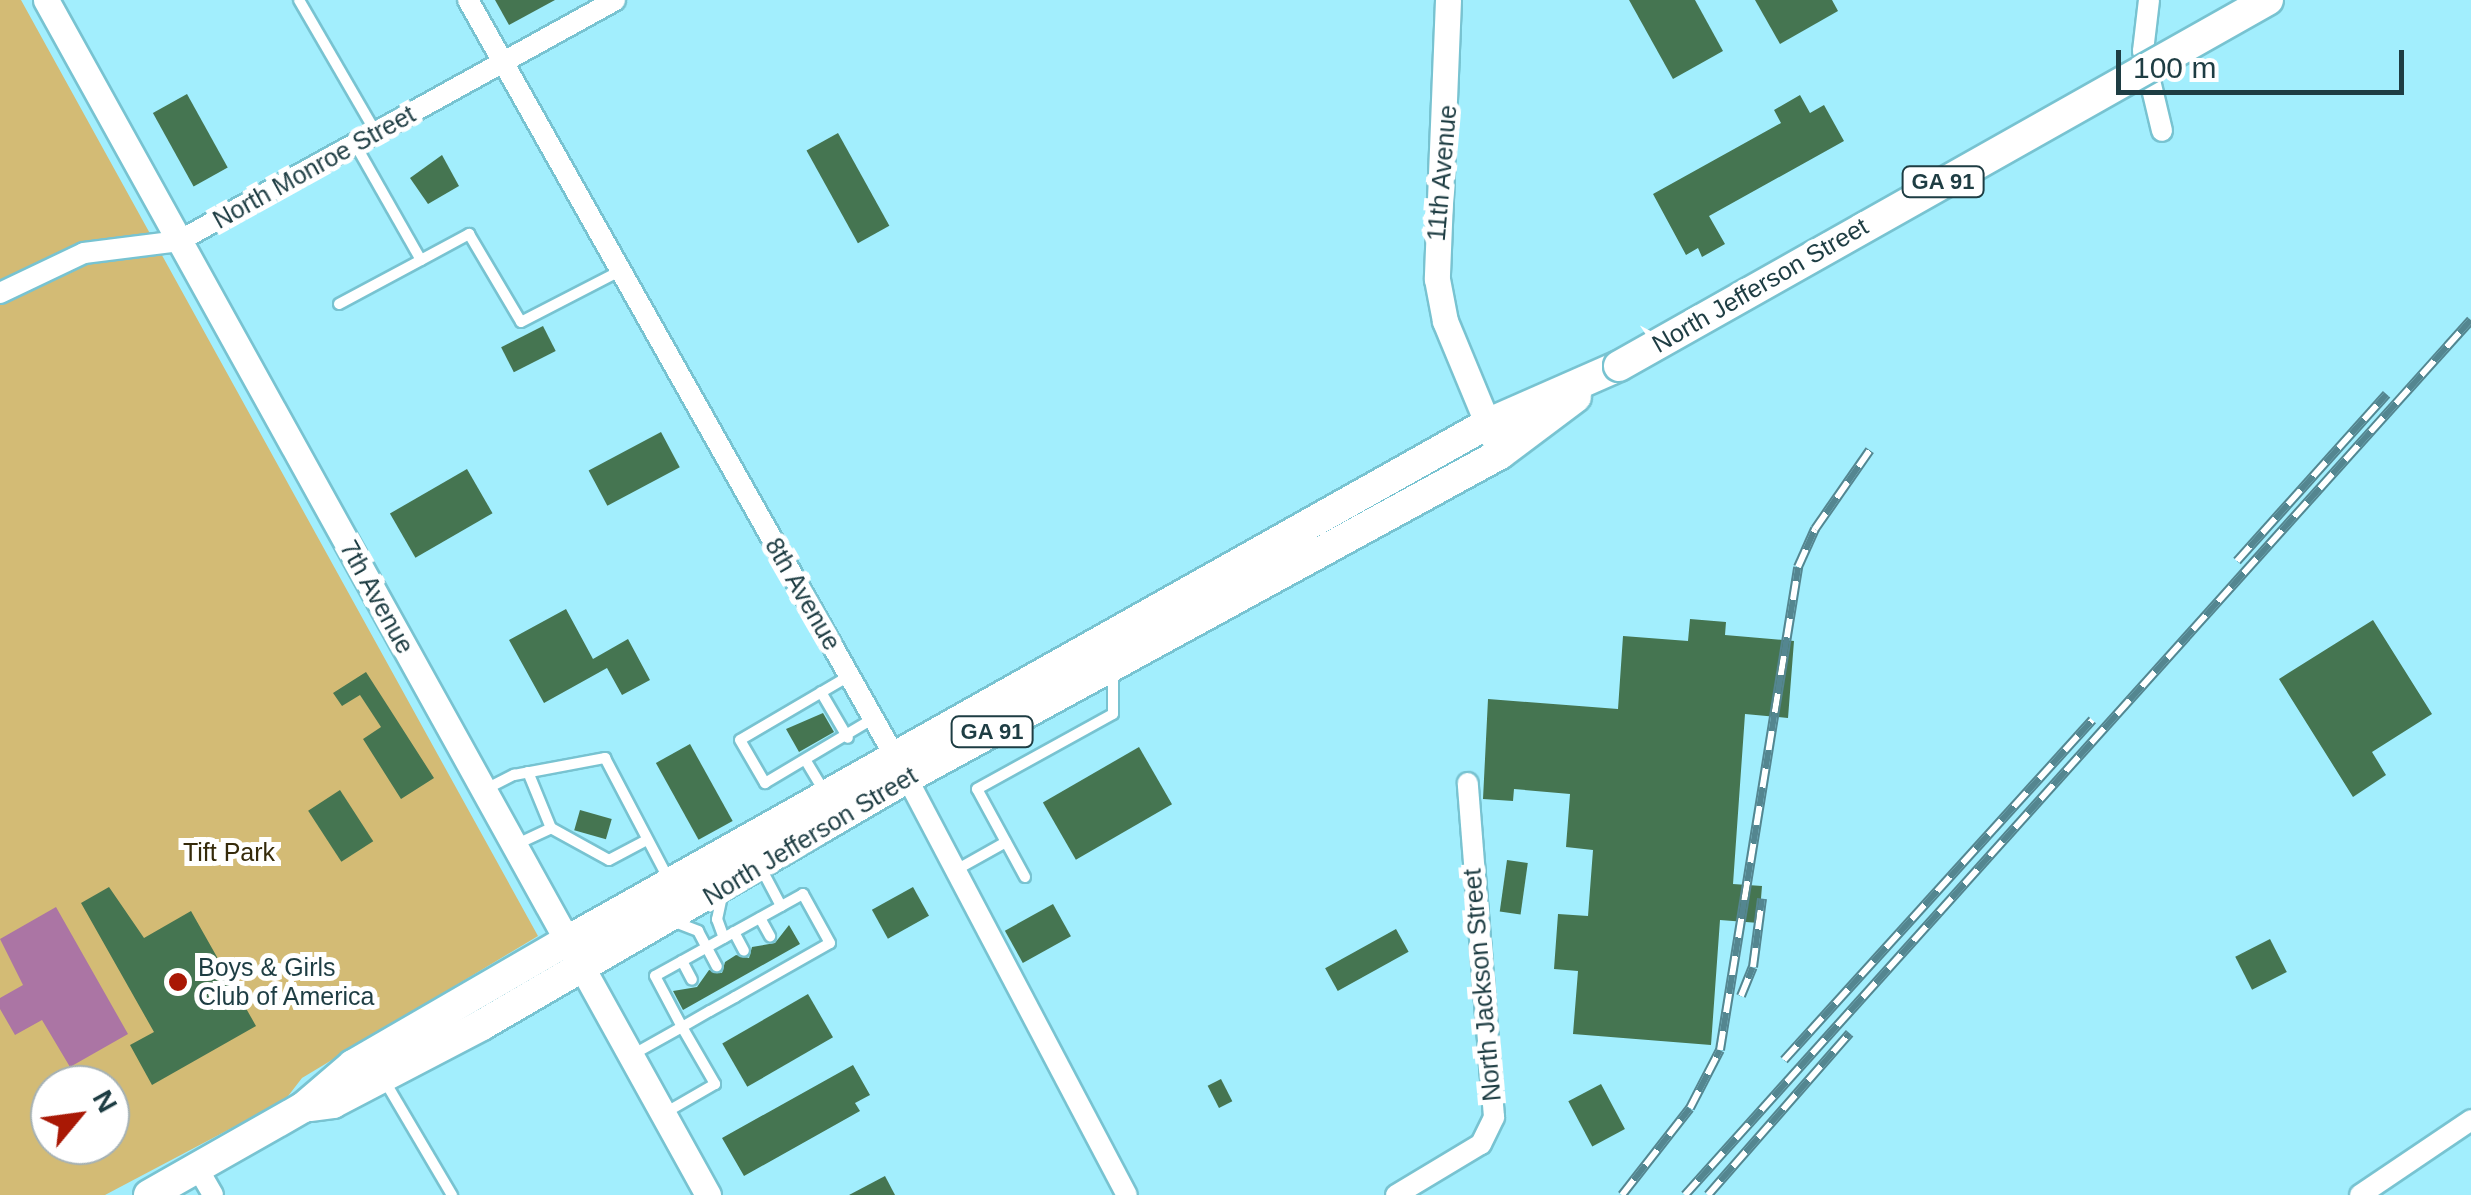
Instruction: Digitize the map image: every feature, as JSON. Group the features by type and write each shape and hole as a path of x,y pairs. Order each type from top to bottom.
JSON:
{"main road":[{"name":"North Jefferson Street","path":"304,1107 333,1103 383,1078 728,886 902,769 1487,424 1619,366 2268,0"},
{"name":"North Jefferson Street","path":"148,1195 304,1107 353,1065 828,797 902,769 1112,666 1500,454 1619,366"}],"street":[{"name":"7th Avenue","path":"46,0 708,1195"},
{"name":"8th Avenue","path":"468,0 874,718 1126,1195"},
{"name":"North Monroe Street","path":"0,293 84,254 179,241 615,0"},
{"name":"11th Avenue","path":"1448,0 1450,60 1435,257 1445,322 1500,454"},
{"path":"2150,0 2143,50 2162,130"},
{"name":"North Jackson Street","path":"1396,1195 1481,1144 1494,1118 1468,783"},
{"path":"2360,1195 2471,1120"},
{"path":"197,1167 213,1195"}],"lane":[{"path":"300,0 376,133"},
{"path":"355,144 421,260"},
{"path":"339,304 469,234 521,322 620,271"},
{"path":"1025,877 977,789 1113,714 1112,666"},
{"path":"849,675 740,740 765,783 848,738 874,718"},
{"path":"821,692 848,738"},
{"path":"484,790 528,772 605,758 671,884"},
{"path":"806,761 828,797"},
{"path":"528,772 551,828 609,860 647,840"},
{"path":"514,846 551,828"},
{"path":"956,870 1006,842"},
{"path":"760,867 782,906"},
{"path":"728,886 717,919 744,950"},
{"path":"631,1055 682,1026 787,968 830,943 803,894 655,976 682,1026 715,1084 663,1114"},
{"path":"760,918 770,936"},
{"path":"664,922 687,922 717,966"},
{"path":"780,955 787,968"},
{"path":"682,961 692,980"},
{"path":"755,970 762,982"},
{"path":"728,984 735,997"},
{"path":"702,999 710,1011"},
{"path":"383,1078 452,1195"}],"green space":[{"name":"Tift Park","path":"0,0 21,0 538,936 302,1078 285,1100 105,1195 0,1195"}],"shaded area":[{"path":"56,907 128,1034 74,1065 69,1065 42,1020 15,1035 0,1009 0,998 23,985 0,939"}],"building":[{"path":"495,0 555,0 509,25"},
{"path":"1629,0 1695,0 1723,51 1673,79"},
{"path":"1755,0 1832,0 1838,11 1780,44"},
{"path":"187,94 228,167 194,186 153,113"},
{"path":"1800,95 1810,113 1824,105 1844,141 1709,216 1725,244 1702,257 1698,248 1686,255 1653,194 1781,123 1774,110"},
{"path":"838,133 889,226 858,243 807,150"},
{"path":"442,155 459,186 428,204 410,178"},
{"path":"543,326 556,351 514,372 501,347"},
{"path":"661,432 680,467 607,506 589,470"},
{"path":"467,469 492,513 415,558 390,514"},
{"path":"566,609 593,659 628,639 650,680 622,695 607,668 544,703 509,640"},
{"path":"1690,619 1726,622 1725,635 1794,641 1788,718 1745,714 1733,884 1762,886 1759,923 1720,920 1711,1045 1573,1034 1578,971 1554,969 1558,914 1588,916 1593,850 1566,847 1570,794 1514,789 1513,801 1483,799 1488,699 1618,709 1623,636 1688,641"},
{"path":"2373,620 2432,714 2372,752 2386,775 2353,797 2279,679"},
{"path":"366,672 434,778 401,799 363,739 381,727 360,695 342,706 333,693"},
{"path":"823,713 834,732 799,752 786,729"},
{"path":"690,744 733,821 699,840 656,763"},
{"path":"1139,747 1172,804 1076,860 1043,803"},
{"path":"340,790 373,841 341,862 308,811"},
{"path":"580,810 612,819 606,839 574,830"},
{"path":"1507,860 1528,863 1521,914 1500,911"},
{"name":"Boys & Girls Club of America","path":"109,887 144,938 191,911 256,1026 152,1085 130,1045 154,1032 81,903"},
{"path":"913,887 929,916 888,939 872,910"},
{"path":"1053,904 1071,936 1023,963 1005,931"},
{"path":"789,925 800,944 683,1010 673,991 697,987 709,970 722,973 725,962 736,955 749,958 752,947 775,943"},
{"path":"1396,929 1409,952 1338,991 1325,968"},
{"path":"2270,939 2287,972 2252,990 2235,957"},
{"path":"808,994 833,1037 747,1087 722,1044"},
{"path":"853,1065 870,1095 855,1103 860,1111 744,1176 722,1138"},
{"path":"1221,1079 1232,1101 1219,1108 1208,1086"},
{"path":"1601,1084 1625,1129 1592,1146 1568,1101"},
{"path":"885,1176 895,1195 849,1195"}],"railway":[{"path":"1685,1195 2471,320"},
{"path":"2237,561 2387,394"},
{"path":"1622,1195 1690,1108 1720,1050 1798,567 1815,529 1870,450"},
{"path":"1784,1060 2092,720"},
{"path":"1741,996 1753,967 1762,899"},
{"path":"1708,1195 1850,1033"}],"place":[{"name":"Boys & Girls Club of America","path":"178,982"}]}
